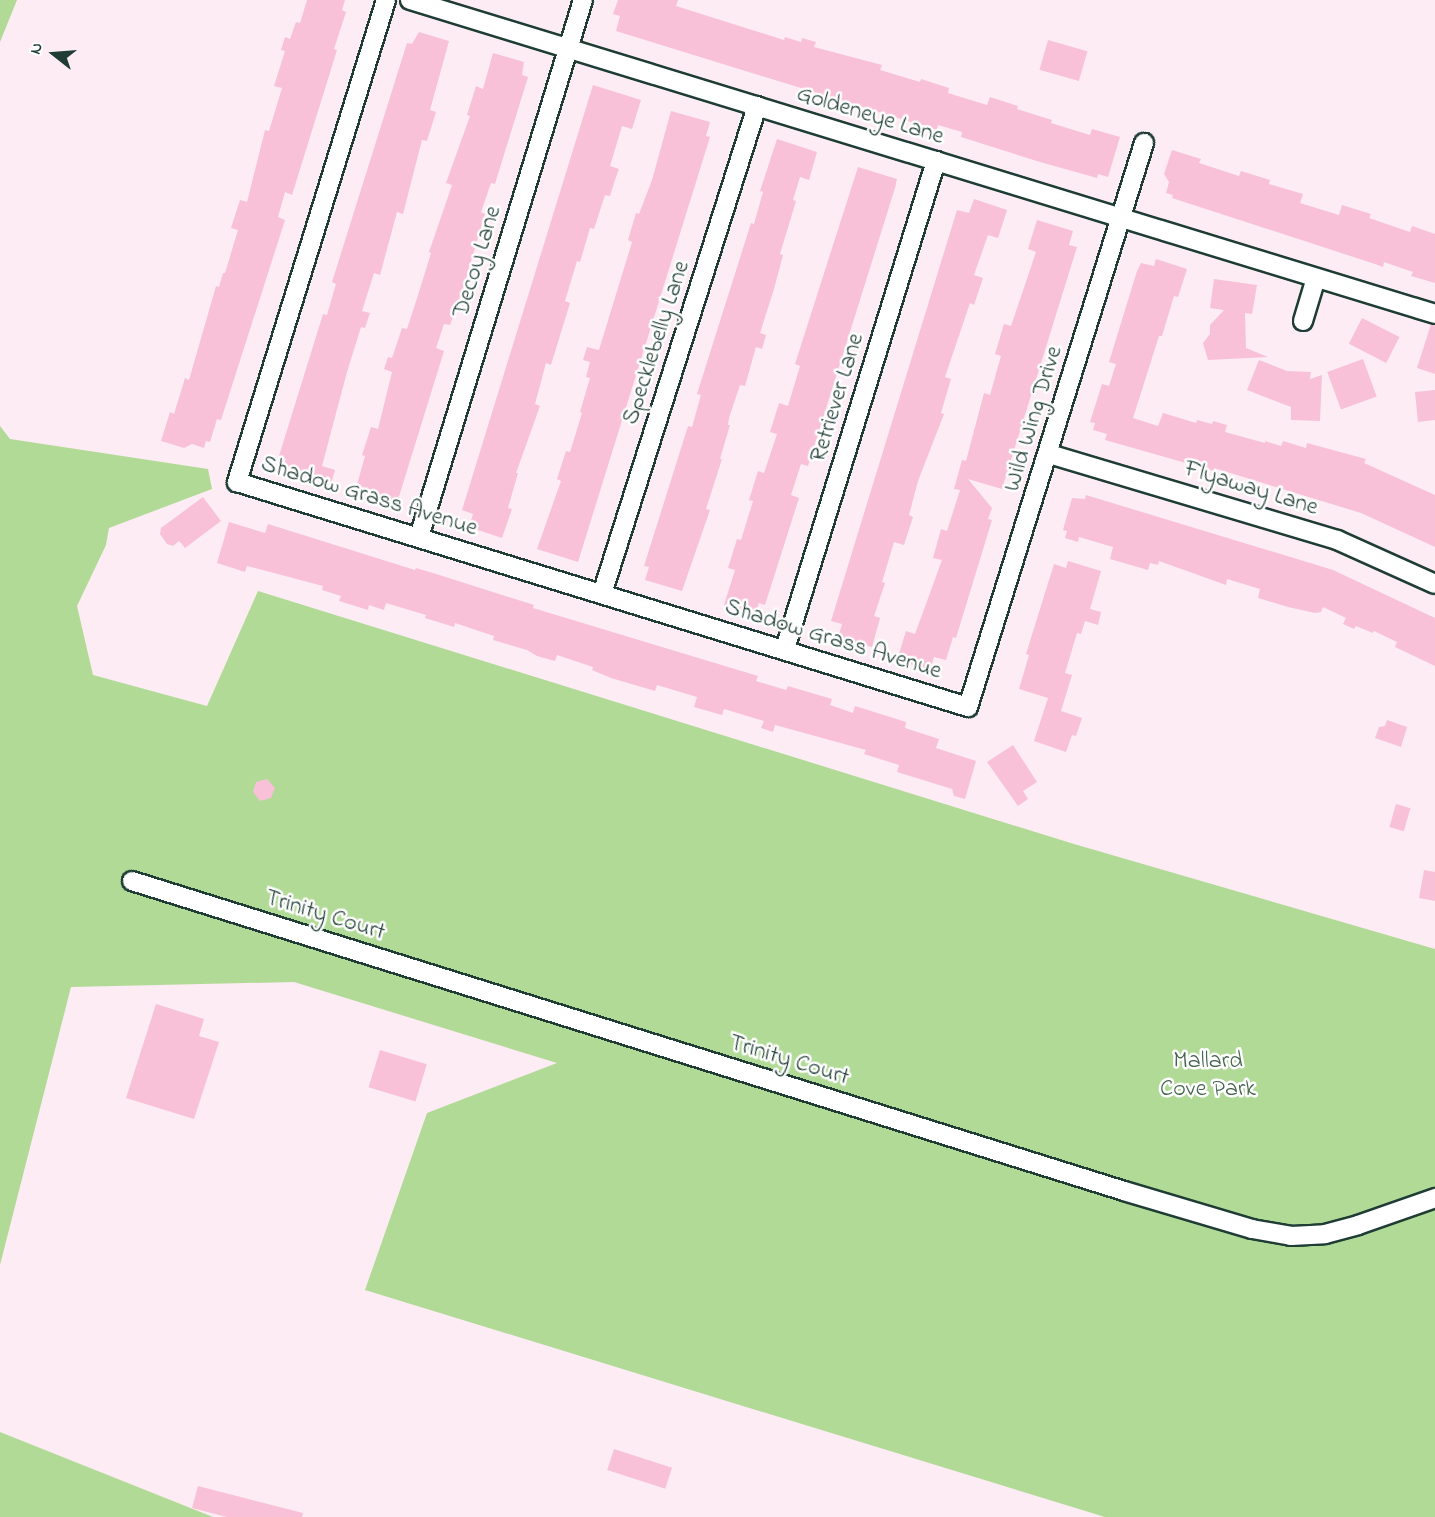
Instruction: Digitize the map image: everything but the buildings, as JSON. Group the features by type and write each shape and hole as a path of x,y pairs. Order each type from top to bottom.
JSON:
{"street":[{"name":"Shadow Grass Avenue","path":"386,0 237,482 968,707"},
{"name":"Goldeneye Lane","path":"410,0 1435,314"},
{"name":"Decoy Lane","path":"419,537 583,0"},
{"name":"Specklebelly Lane","path":"602,594 757,106"},
{"name":"Wild Wing Drive","path":"968,707 1049,454 1144,143"},
{"name":"Retriever Lane","path":"785,649 936,161"},
{"path":"1303,321 1316,278"},
{"name":"Flyaway Lane","path":"1049,454 1337,540 1435,584"},
{"name":"Trinity Court","path":"132,881 1252,1229 1291,1236 1325,1234 1358,1226 1435,1198"}],"green space":[{"path":"0,0 17,0 0,42"},
{"name":"Mallard Cove Park","path":"0,426 10,439 208,469 212,489 109,528 106,545 77,606 93,675 207,706 258,591 1074,844 1435,949 1435,1517 1105,1517 365,1290 427,1113 557,1063 294,982 71,987 0,1265"},
{"path":"0,1432 213,1517 0,1517"}]}
